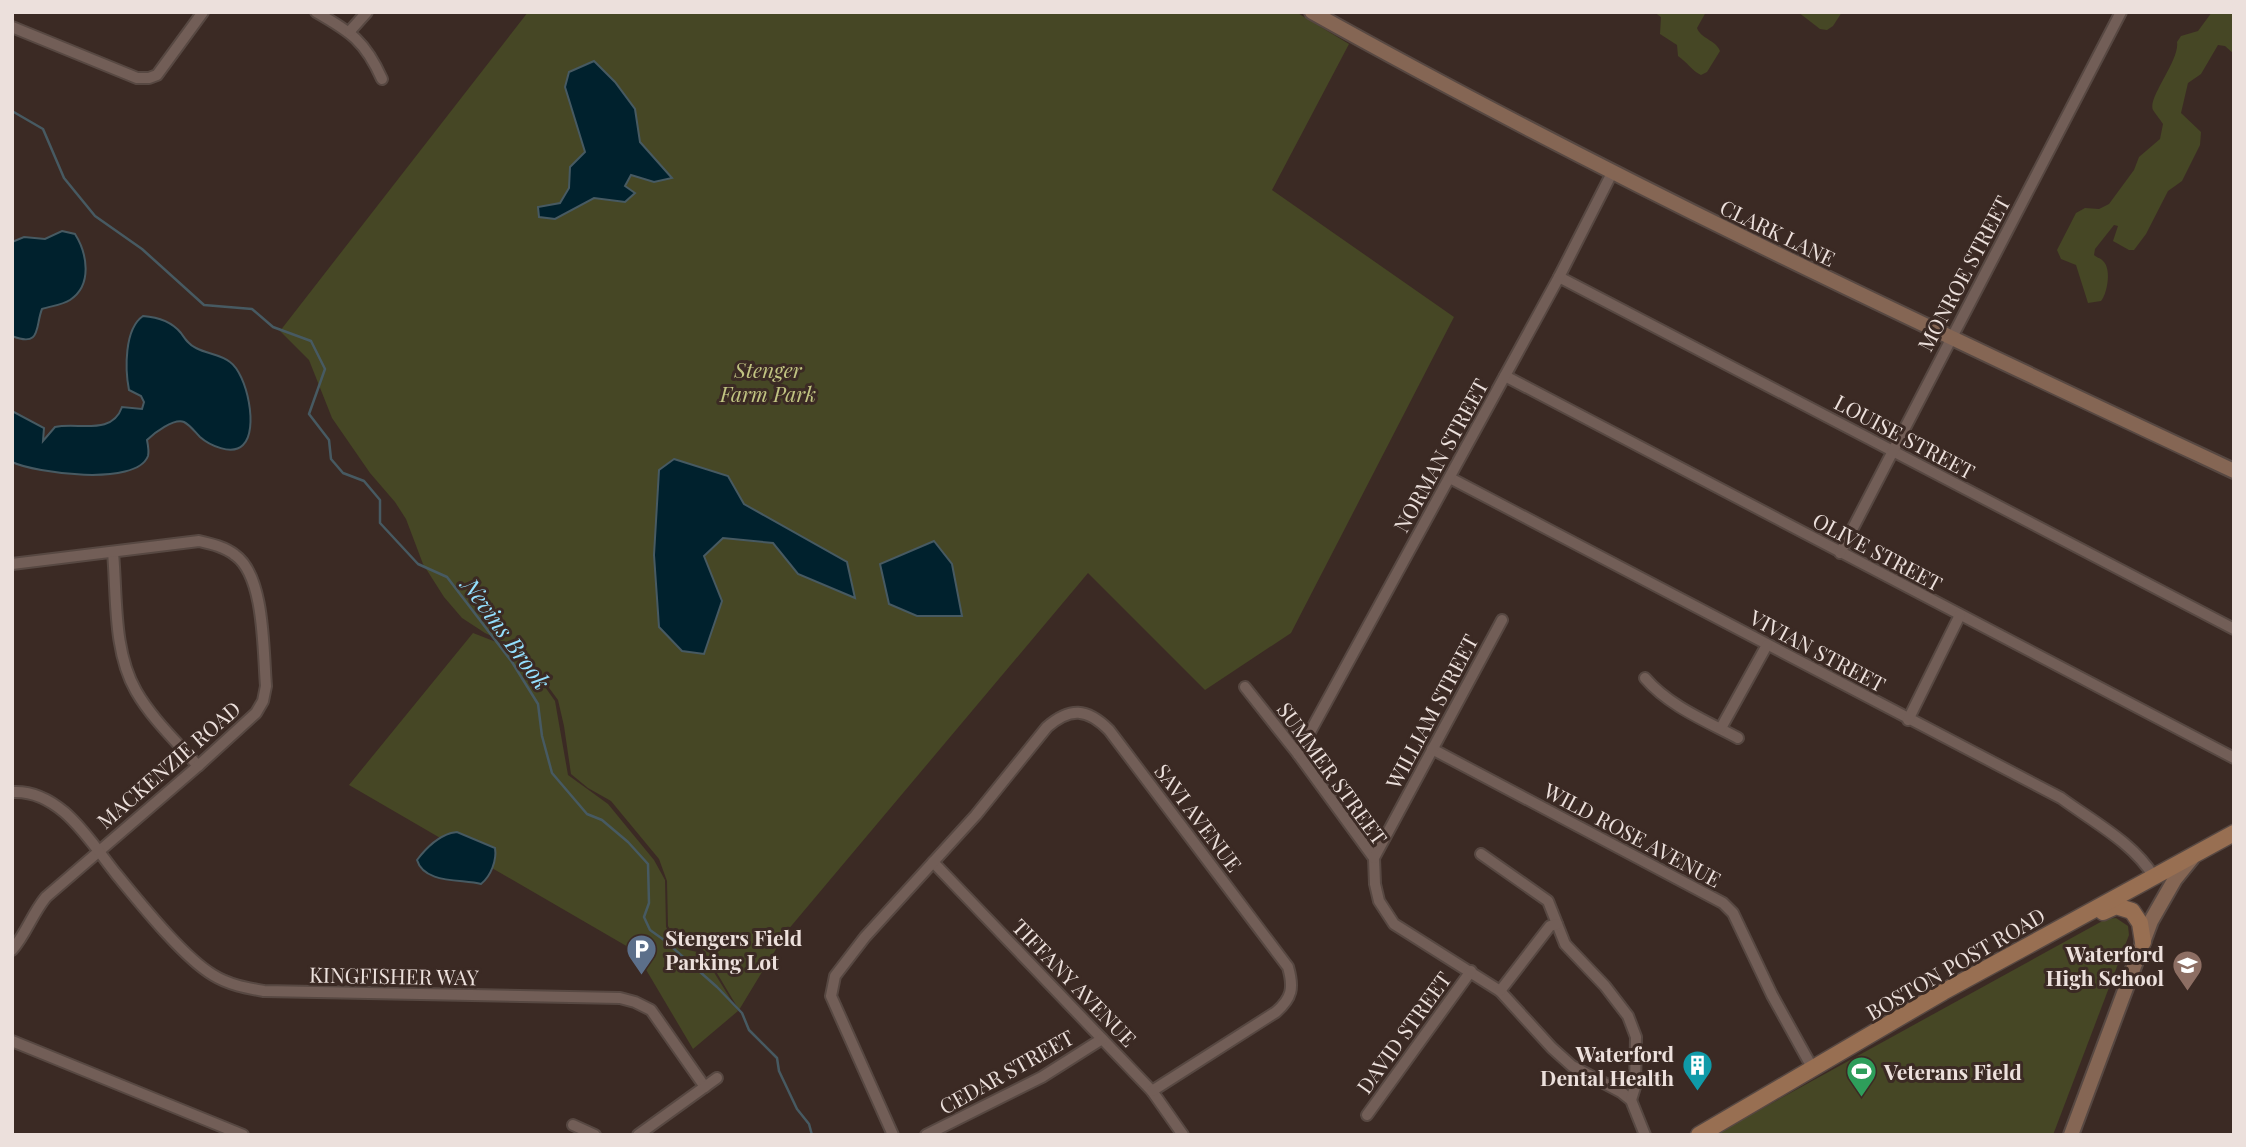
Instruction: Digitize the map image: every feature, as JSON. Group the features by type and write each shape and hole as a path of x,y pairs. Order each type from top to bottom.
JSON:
{"main road":[{"name":"CLARK LANE","path":"1312,12 1612,173 1950,339 2234,471"},
{"name":"BOSTON POST ROAD","path":"1699,1135 2077,918 2234,833"},
{"path":"2071,1135 2143,942 2168,890 2193,857"},
{"path":"2077,918 2092,916 2116,906 2127,908 2136,915 2140,923 2143,942"}],"street":[{"path":"12,27 137,78 149,78 156,75 204,12"},
{"path":"316,12 350,32 371,55 382,79"},
{"path":"350,32 367,12"},
{"name":"MONROE STREET","path":"1840,553 2121,12"},
{"name":"NORMAN STREET","path":"1298,754 1559,277 1612,173"},
{"name":"LOUISE STREET","path":"1559,277 2234,629"},
{"name":"OLIVE STREET","path":"1505,376 2234,758"},
{"name":"VIVIAN STREET","path":"1450,478 2061,798 2126,846 2145,863 2154,877"},
{"name":"MACKENZIE ROAD","path":"12,564 199,541 219,546 237,556 250,572 257,588 266,686 263,701 256,713 46,897 12,950"},
{"path":"113,552 121,644 135,690 198,766"},
{"path":"1908,720 1960,615"},
{"name":"WILLIAM STREET","path":"1374,858 1502,620"},
{"path":"1721,728 1767,645"},
{"path":"1645,678 1661,694 1738,738"},
{"name":"SUMMER STREET","path":"1245,687 1374,858 1379,901 1394,924 1500,991 1572,1066 1631,1100"},
{"name":"SAVI AVENUE","path":"892,1135 831,996 832,985 840,968 864,937 976,815 1047,727 1059,717 1078,712 1090,714 1109,730 1289,967 1292,979 1293,992 1276,1012 1152,1091"},
{"name":"WILD ROSE AVENUE","path":"1432,749 1723,903 1733,912 1772,995 1813,1069"},
{"name":"KINGFISHER WAY","path":"12,792 36,796 54,805 73,820 188,956 214,975 237,986 264,991 620,998 651,1010 705,1087"},
{"path":"1481,854 1548,901 1571,952 1605,986 1633,1024 1636,1062 1635,1087 1631,1100 1645,1135"},
{"name":"TIFFANY AVENUE","path":"933,862 1152,1091 1183,1135"},
{"path":"1500,991 1550,926 1557,924"},
{"name":"DAVID STREET","path":"1367,1115 1471,971"},
{"name":"CEDAR STREET","path":"926,1135 1042,1077 1102,1039"},
{"path":"12,1041 243,1135"},
{"path":"638,1135 717,1078"},
{"path":"573,1125 594,1135"}],"green space":[{"name":"Stenger Farm Park","path":"528,12 1296,12 1349,44 1272,190 1454,317 1291,633 1205,690 1088,573 787,931 739,1010 702,948 679,944 668,926 667,881 659,859 611,801 571,774 558,700 527,658 512,646 462,618 444,597 423,564 406,519 332,418 309,360 280,331"},
{"path":"1654,12 1706,12 1697,28 1720,51 1707,72 1701,75 1678,56 1677,45 1660,34 1661,17"},
{"path":"1798,12 1842,12 1827,30 1820,29"},
{"path":"2212,12 2234,12 2234,54 2225,46 2218,45 2201,74 2188,83 2181,113 2201,132 2200,145 2182,181 2168,191 2146,234 2134,250 2113,241 2118,226 2114,225 2095,249 2094,255 2106,265 2108,281 2101,301 2088,303 2076,265 2061,259 2057,250 2076,213 2085,208 2099,209 2109,204 2134,170 2139,157 2160,139 2163,124 2152,104 2174,59 2177,42 2181,36 2198,31"},
{"path":"473,633 509,647 526,660 555,701 568,775 608,804 654,860 665,880 666,927 679,948 702,953 738,1011 693,1049 635,951 349,785"},
{"path":"2116,918 2128,926 2129,935 2053,1135 1714,1135 2106,919"}],"water":[{"path":"594,61 615,82 635,109 640,142 672,178 654,182 631,175 625,186 635,193 625,202 594,198 555,219 539,217 538,207 560,203 569,188 570,167 585,152 565,87 569,72"},
{"path":"62,231 75,234 83,250 86,268 82,286 70,300 42,309 33,337 22,339 12,336 12,242 24,237 45,239"},
{"path":"143,316 169,323 191,345 226,359 236,368 249,402 250,427 248,438 243,445 233,450 215,446 180,421 164,427 150,437 147,440 148,456 140,466 125,472 84,475 41,470 12,462 12,411 44,428 43,441 55,427 102,425 111,422 122,407 142,409 144,402 141,396 129,390 127,350 132,330"},
{"path":"674,459 728,476 744,504 847,562 855,598 798,574 773,543 723,538 704,556 722,601 704,654 682,651 659,627 654,555 659,470"},
{"path":"934,541 952,564 962,616 917,616 889,604 880,564"},
{"path":"457,832 495,848 492,868 481,884 435,877 421,868 417,860 428,847"}],"waterway":[{"name":"Nevins Brook","path":"12,111 43,129 64,178 95,216 142,249 204,305 252,309 273,327 311,341 325,369 309,414 329,440 331,459 343,473 364,481 380,500 380,523 418,564 447,577 512,662 538,704 542,736 552,773 587,814 602,820 648,864 649,903 644,917 650,930 717,987 742,1013 749,1030 777,1058 779,1071 797,1109 809,1124 812,1135"}],"place":[{"name":"Stengers Field Parking Lot","path":"642,976"},
{"name":"Waterford High School","path":"2187,992"},
{"name":"Waterford Dental Health","path":"1697,1092"},
{"name":"Veterans Field","path":"1861,1098"}]}
